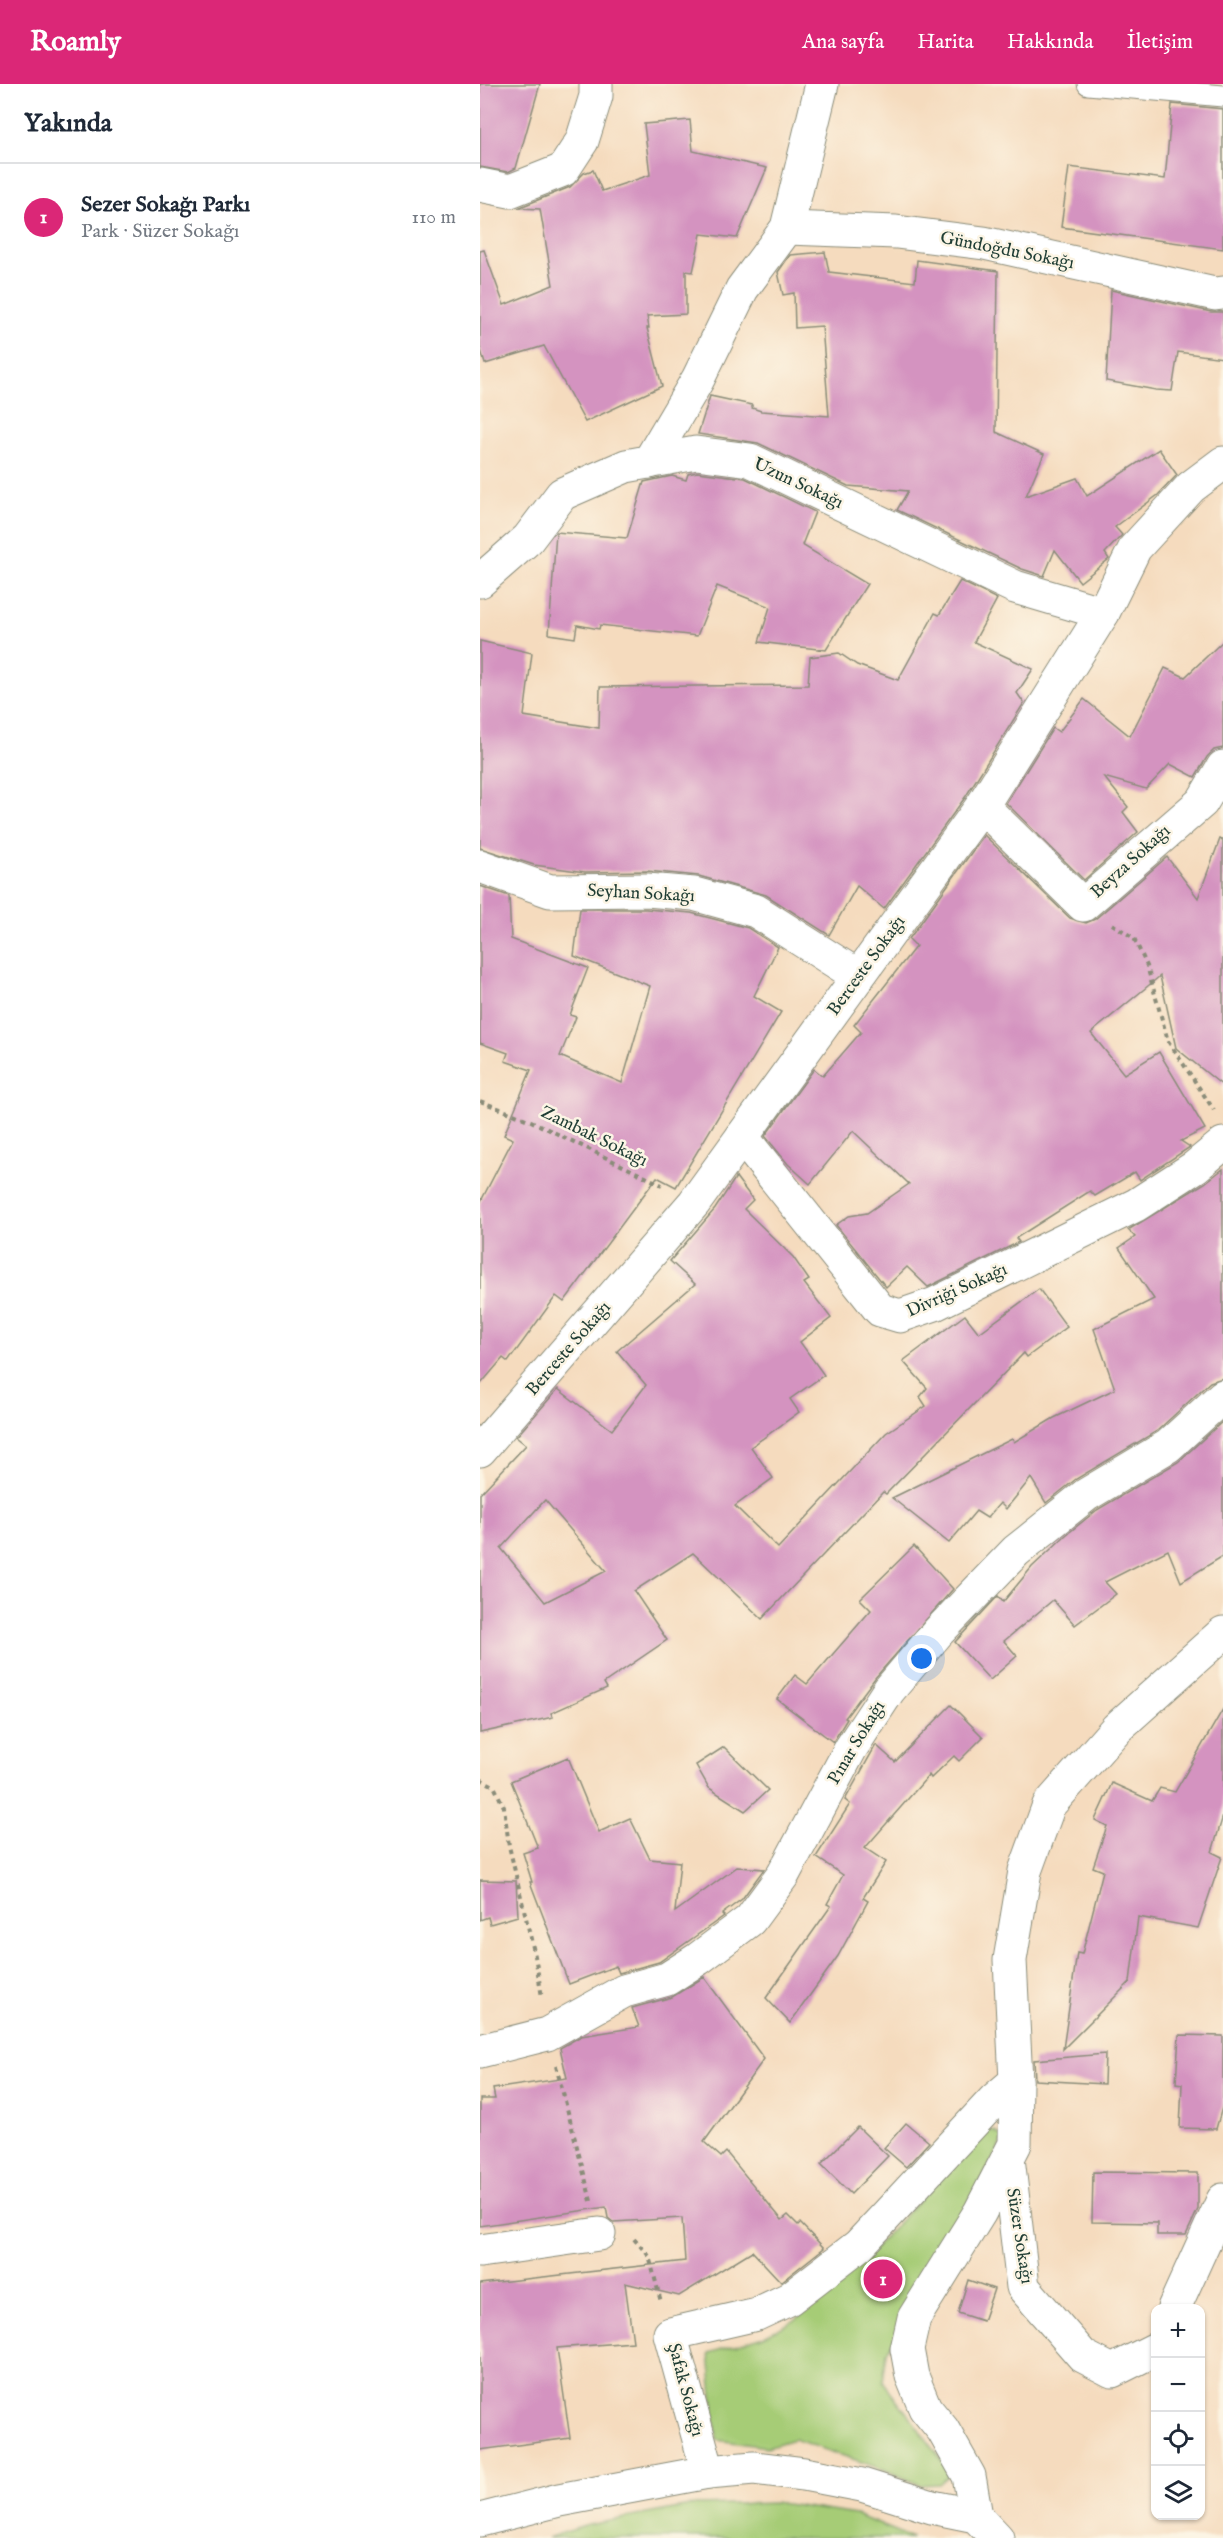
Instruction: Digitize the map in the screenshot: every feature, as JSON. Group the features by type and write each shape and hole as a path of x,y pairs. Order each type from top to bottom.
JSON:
{"street":[{"path":"480,185 510,190 563,170 582,141 596,96 596,84"},
{"path":"649,462 698,379 742,289 787,228 822,84"},
{"name":"Gündoğdu Sokağı","path":"787,228 896,232 984,243 1215,294 1223,293"},
{"name":"Uzun Sokağı","path":"480,580 528,539 562,494 626,466 696,453 750,460 1015,587 1103,614"},
{"name":"Berceste Sokağı","path":"480,1449 694,1203 982,806 1103,614 1135,548 1191,488 1223,463"},
{"name":"Beyza Sokağı","path":"982,806 1083,905 1202,801 1223,767"},
{"name":"Seyhan Sokağı","path":"480,866 550,891 647,890 694,894 756,911 858,976"},
{"name":"Divriği Sokağı","path":"742,1137 880,1310 900,1317 935,1304 1136,1205 1195,1167 1220,1129"},
{"name":"Pınar Sokağı","path":"480,2051 547,2034 624,1991 667,1979 750,1920 783,1875 851,1748 889,1690 939,1631 1016,1551 1086,1495 1168,1446 1223,1396"},
{"path":"986,2527 969,2476 943,2430 925,2408 912,2376 907,2349 914,2318 980,2212 1015,2144 1016,2080 1010,1960 1025,1871 1049,1804 1117,1728 1223,1633"},
{"path":"670,2334 757,2314 789,2299 860,2246 995,2099 1016,2080"},
{"name":"Süzer Sokağı","path":"1008,2158 1023,2287 1083,2356 1112,2371 1151,2351"},
{"path":"1176,2304 1223,2200"},
{"path":"480,2251 599,2234"},
{"name":"Şafak Sokağı","path":"670,2334 708,2472"},
{"path":"480,2520 559,2500 708,2472 754,2468 804,2474 862,2485 986,2527"}],"lane":[{"path":"1088,84 1223,96"}],"path":[{"path":"1083,905 1134,938 1147,966 1168,1041 1220,1129"},
{"name":"Zambak Sokağı","path":"480,1101 531,1120 694,1203"},
{"path":"480,1779 494,1786 504,1807 508,1846 536,1956 547,2034 599,2234"},
{"name":"Şafak Sokağı","path":"599,2234 625,2233 639,2241 648,2256 670,2334"}],"green space":[{"path":"982,2131 995,2131 1004,2139 887,2352 883,2381 947,2467 948,2476 939,2484 920,2485 891,2472 794,2439 767,2447 717,2440 709,2353 764,2336 794,2321 886,2236"},
{"path":"779,2503 856,2515 913,2538 547,2538 588,2525 695,2505"}],"building":[{"path":"480,84 540,84 516,168 508,172 480,167"},
{"path":"1172,104 1223,109 1223,249 1061,227 1069,167 1165,179"},
{"path":"690,120 693,151 767,168 737,238 701,234 693,272 686,271 686,314 647,316 649,328 647,328 662,386 585,422 544,346 485,364 480,347 480,251 484,250 504,305 553,285 540,209 518,208 570,187 584,173 593,170 602,191 650,175 644,124"},
{"path":"825,252 829,272 915,282 917,260 998,271 996,432 1044,454 1026,496 1077,478 1087,496 1159,449 1177,475 1158,495 1115,527 1122,535 1105,553 1109,559 1080,582 1055,550 1044,576 1022,569 897,510 908,491 848,486 758,443 698,434 710,396 752,405 752,408 761,411 829,416 822,326 795,328 794,293 783,295 778,272 790,255"},
{"path":"1111,290 1211,312 1223,312 1223,358 1178,352 1172,391 1106,381"},
{"path":"697,472 745,478 815,512 802,545 867,584 826,650 759,642 770,607 717,586 697,636 600,625 599,629 577,625 575,638 549,634 556,532 627,538 644,482 672,476 686,480 688,474"},
{"path":"960,581 997,599 974,642 1033,669 1017,693 1024,703 966,796 884,909 857,886 829,935 766,895 699,876 647,871 585,872 534,865 480,848 480,641 532,653 524,716 599,728 600,687 808,685 810,657 839,653 857,665 898,680 935,613 939,615"},
{"path":"1223,641 1223,748 1214,750 1207,757 1195,777 1170,764 1146,789 1104,777 1128,807 1123,812 1138,832 1084,880 1006,803 1053,728 1059,732 1084,699 1130,736 1165,668 1185,677"},
{"path":"984,835 1070,918 1086,923 1095,919 1167,857 1198,898 1220,839 1223,840 1223,1086 1176,1048 1160,976 1091,1033 1124,1074 1159,1052 1205,1129 1181,1141 1190,1147 1140,1180 1135,1172 1095,1196 1090,1191 1016,1238 1019,1242 928,1287 907,1267 886,1287 836,1225 849,1216 867,1213 909,1184 853,1131 810,1184 788,1164 765,1136 814,1069 823,1076 861,1032 854,1025 916,946 909,939"},
{"path":"480,886 509,896 511,939 588,968 570,1015 576,1017 560,1056 622,1083 650,986 574,956 580,909 646,909 691,913 748,928 778,947 754,996 781,1012 676,1187 657,1177 564,1302 556,1296 508,1362 503,1358 480,1385 480,1203 513,1139 504,1135 531,1070 505,1061 508,1053 480,1043"},
{"path":"1223,1169 1223,1378 1210,1382 1157,1431 1076,1479 1046,1503 1031,1478 1006,1509 1000,1503 987,1518 976,1511 949,1543 892,1498 1012,1439 1014,1442 1054,1418 1115,1389 1094,1329 1154,1299 1119,1248 1135,1237 1128,1230 1205,1183"},
{"path":"736,1177 753,1200 744,1209 793,1257 809,1280 804,1283 831,1318 800,1342 824,1375 790,1399 799,1412 751,1447 773,1478 735,1506 778,1548 886,1433 926,1406 920,1397 927,1388 903,1361 965,1315 979,1333 1039,1289 1067,1327 1027,1357 1024,1353 886,1494 883,1492 762,1619 693,1553 634,1591 667,1640 604,1683 607,1688 551,1713 553,1717 480,1733 480,1494 526,1445 516,1437 558,1389 612,1430 646,1385 617,1351 695,1284 670,1261 715,1209","holes":["545,1500 606,1571 545,1602 501,1548"]},
{"path":"1223,1421 1223,1556 1181,1582 1168,1550 1105,1582 1116,1594 1075,1625 1053,1600 1004,1641 1017,1656 990,1680 955,1642 998,1596 1003,1602 1032,1567 1066,1535 1097,1510 1178,1462"},
{"path":"914,1546 953,1589 875,1678 845,1718 847,1719 833,1742 777,1699 795,1675 807,1684 871,1610 860,1599"},
{"path":"951,1705 983,1737 959,1761 954,1756 931,1778 929,1775 865,1848 886,1862 863,1898 868,1901 838,1956 790,2023 766,1998 831,1906 827,1904 843,1875 816,1857 850,1804 845,1800 876,1745 895,1762"},
{"path":"1223,1709 1223,1816 1212,1852 1222,1857 1198,1928 1138,1917 1130,1982 1063,2049 1077,1953 1082,1954 1103,1871 1093,1867 1107,1826 1095,1820 1112,1783 1152,1801 1160,1788 1175,1792"},
{"path":"724,1747 768,1790 745,1811 709,1788 696,1765"},
{"path":"568,1757 599,1832 630,1818 650,1859 680,1862 675,1912 737,1867 764,1869 742,1899 722,1914 724,1916 659,1962 619,1973 616,1966 569,1984 530,1882 532,1882 523,1853 538,1848 511,1781"},
{"path":"480,1880 516,1881 518,1916 490,1924 488,1917 480,1920"},
{"path":"704,1977 764,2059 704,2142 721,2157 726,2152 782,2220 788,2215 798,2225 800,2223 824,2248 781,2282 752,2251 679,2296 625,2283 633,2342 557,2348 570,2438 480,2450 480,2284 685,2261 682,2218 613,2222 608,2218 606,2207 480,2226 480,2099 495,2099 493,2089 567,2078 560,2048 581,2036 639,2027 632,2008 672,1997"},
{"path":"1179,2035 1223,2036 1223,2104 1216,2129 1180,2128 1182,2084 1176,2083"},
{"path":"1105,2054 1104,2084 1035,2080 1034,2060"},
{"path":"906,2123 929,2142 906,2167 884,2148"},
{"path":"858,2127 888,2156 851,2194 821,2164"},
{"path":"1093,2172 1198,2173 1198,2209 1186,2235 1157,2235 1157,2223 1092,2222"},
{"path":"968,2280 994,2289 983,2321 958,2313"}],"place":[{"name":"Sezer Sokağı Parkı","path":"883,2279"}]}
